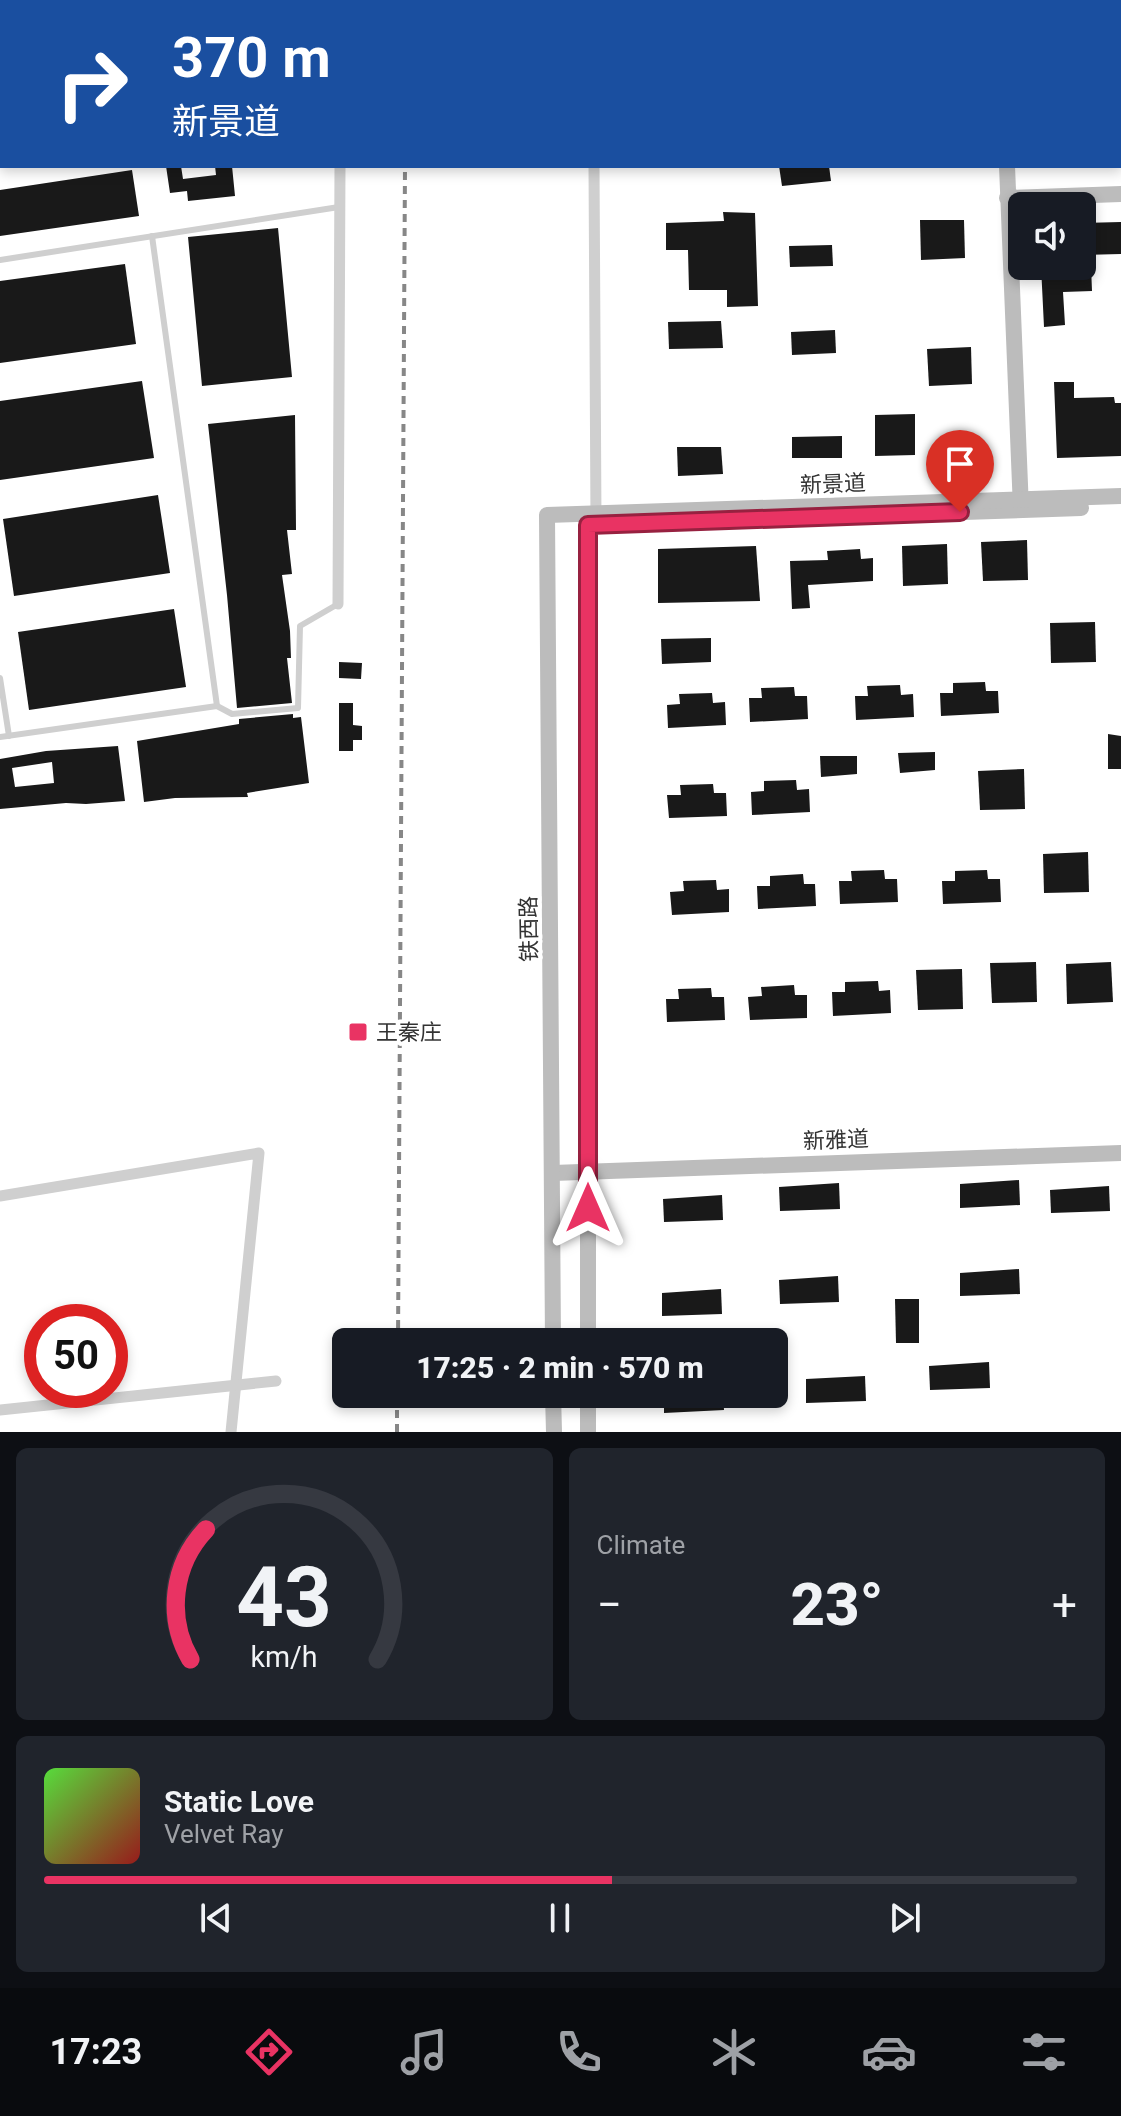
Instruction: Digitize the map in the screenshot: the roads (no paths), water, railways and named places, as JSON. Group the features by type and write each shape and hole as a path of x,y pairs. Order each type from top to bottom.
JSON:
{"street":[{"path":"338,604 340,168"},
{"path":"588,1328 594,168"},
{"path":"1007,168 1021,505"},
{"path":"1007,198 1121,194"},
{"name":"新景道","path":"1021,505 1121,496"},
{"name":"新景道","path":"547,521 1021,505 1121,507"},
{"name":"铁西路","path":"547,521 553,1328"},
{"path":"0,1196 259,1153 231,1432"},
{"name":"新雅道","path":"553,1178 1121,1153"},
{"name":"新雅道","path":"588,1176 1121,1162"},
{"path":"0,1410 276,1381"},
{"path":"553,1408 554,1432"},
{"path":"588,1408 588,1432"}],"lane":[{"path":"0,260 339,207"},
{"path":"152,236 217,706"},
{"path":"0,737 217,706 232,714 298,708 300,626 338,604"},
{"path":"0,678 9,736"}],"railway":[{"path":"398,1328 405,168"},
{"path":"397,1408 397,1432"}],"place":[{"name":"王秦庄","path":"358,1032"}]}
